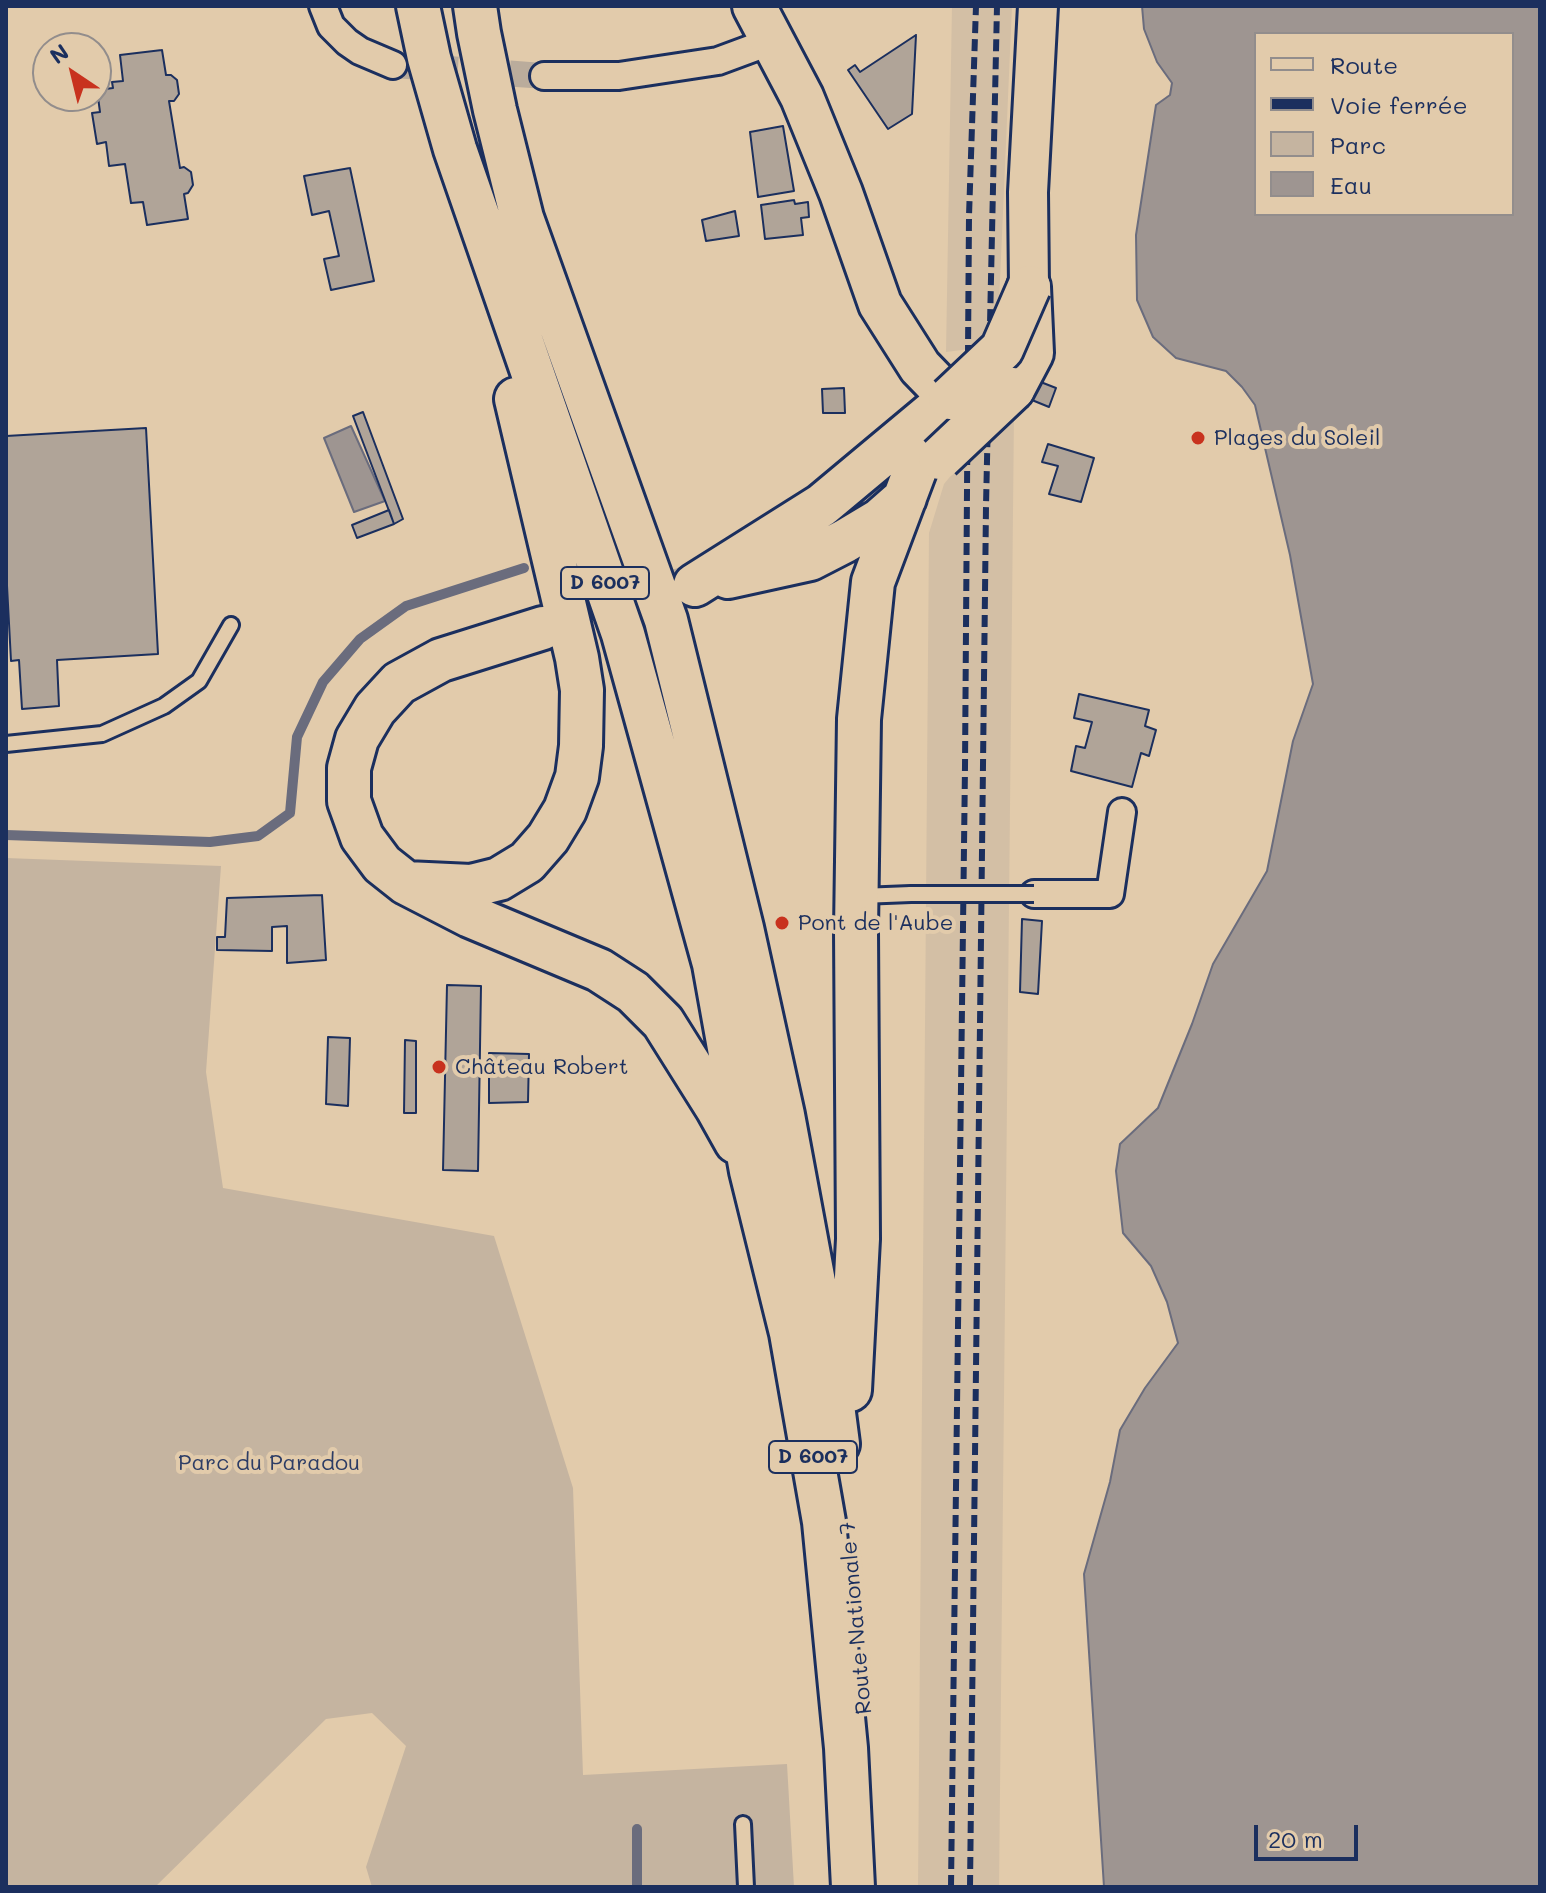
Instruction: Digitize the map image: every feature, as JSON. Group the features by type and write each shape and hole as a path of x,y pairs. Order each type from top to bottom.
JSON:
{"main road":[{"name":"D 6007","path":"418,6 455,149 623,634 714,964 751,1171 791,1333 824,1522 875,1887"},
{"name":"D 6007","path":"475,6 492,95 522,218 666,620 742,928 783,1115 824,1336 844,1495"},
{"path":"1029,287 1002,349 937,409 822,505 695,585 810,559 880,520 904,500 940,458 1013,389 1032,353 1028,192 1038,6"},
{"path":"763,24 802,97 841,193 880,304 920,367 937,409 950,421 920,457 873,582 859,719 856,897 858,1239 844,1495"},
{"path":"406,883 471,886 499,879 527,862 548,838 565,810 577,777 581,746 582,690 577,658 455,149"},
{"path":"543,628 441,660 399,683 375,709 357,739 349,768 349,801 362,837 382,864 406,883 470,916 599,970 633,992 663,1022 686,1056 751,1171"},
{"name":"Route Nationale 7","path":"844,1495 857,1745 853,1887"}],"street":[{"path":"323,6 331,26 347,42 393,65"},
{"path":"544,76 619,76 718,61 763,24"},
{"path":"1034,894 1110,894 1122,812"}],"lane":[{"path":"6,744 102,734 164,706 199,681 231,625"},
{"path":"856,897 1034,894"},
{"path":"743,1824 746,1887"}],"shaded area":[{"path":"952,6 1012,6 998,326 977,348 946,352"},
{"path":"1014,413 999,1887 918,1887 929,533 944,484 976,445"}],"green space":[{"name":"Parc du Paradou","path":"6,858 221,866 206,1072 223,1188 494,1236 573,1488 583,1775 787,1764 794,1887 372,1887 366,1867 406,1746 372,1713 326,1719 155,1887 6,1887"}],"water":[{"path":"1142,6 1540,6 1540,1887 1104,1887 1084,1574 1110,1482 1120,1430 1145,1388 1178,1343 1167,1302 1151,1266 1123,1233 1116,1171 1120,1144 1158,1108 1213,964 1267,871 1293,741 1313,684 1290,555 1255,405 1226,371 1176,358 1153,337 1137,300 1136,235 1156,105 1170,95 1172,83 1157,62 1144,29"},
{"path":"351,426 385,501 354,512 324,438"}],"building":[{"path":"916,35 912,114 888,129 848,70 855,65 860,72"},
{"path":"162,50 166,75 177,80 179,94 174,101 169,101 180,168 191,172 193,185 184,194 188,219 147,225 143,202 131,203 125,164 109,166 106,142 97,144 92,113 112,112 112,82 123,81 120,55"},
{"path":"783,126 794,191 758,197 750,132"},
{"path":"350,168 374,281 331,290 324,259 339,256 329,211 312,215 304,176"},
{"path":"794,200 795,204 808,202 809,217 801,218 803,235 765,239 761,205"},
{"path":"735,211 739,236 706,241 702,220"},
{"path":"1033,379 1056,388 1049,407 1027,398"},
{"path":"844,388 845,413 823,413 822,389"},
{"path":"363,412 403,519 394,524 353,416"},
{"path":"146,428 158,654 57,660 59,706 22,709 19,660 11,661 6,567 6,436"},
{"path":"1048,444 1094,458 1081,502 1049,494 1058,466 1042,462"},
{"path":"389,510 394,524 357,538 352,525"},
{"path":"1079,694 1149,710 1145,726 1156,730 1149,756 1141,753 1132,787 1071,771 1076,746 1085,748 1092,722 1074,718"},
{"path":"322,895 326,960 287,963 287,926 272,927 272,951 217,950 217,937 225,937 227,898"},
{"path":"1022,919 1042,921 1038,994 1020,992"},
{"path":"447,985 481,986 478,1171 443,1170"},
{"path":"328,1037 350,1038 348,1106 326,1104"},
{"path":"405,1040 416,1041 416,1113 404,1113"},
{"path":"489,1053 529,1054 528,1102 489,1103"}],"waterway":[{"path":"6,835 210,842 258,836 290,813 297,737 323,682 360,639 406,606 524,568"},
{"path":"637,1829 637,1887"}],"tunnel":[{"path":"393,65 544,76"},
{"path":"543,628 692,586"}],"railway":[{"path":"951,1887 969,216 976,6"},
{"path":"970,1887 986,506 997,6"}],"place":[{"name":"Plages du Soleil","path":"1198,438"},
{"name":"Pont de l'Aube","path":"782,923"},
{"name":"Château Robert","path":"439,1067"}]}
